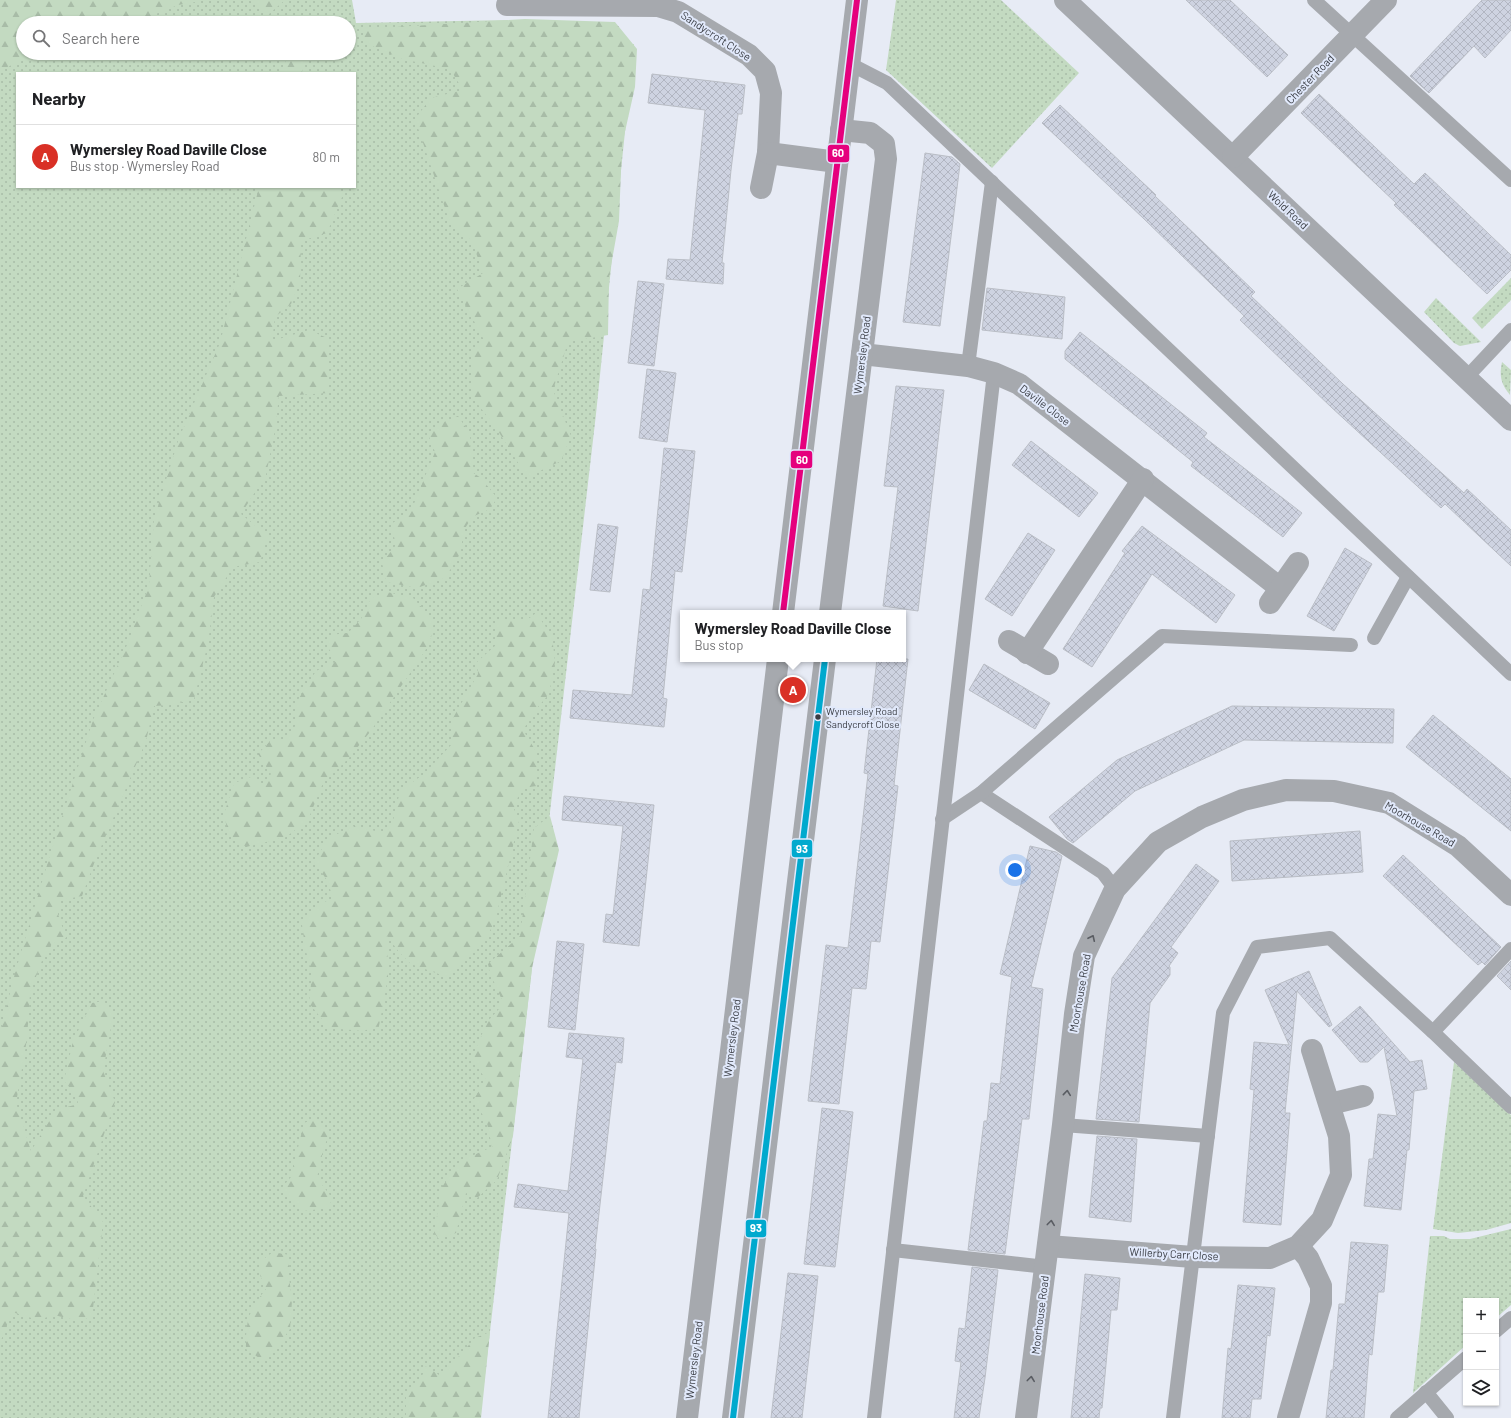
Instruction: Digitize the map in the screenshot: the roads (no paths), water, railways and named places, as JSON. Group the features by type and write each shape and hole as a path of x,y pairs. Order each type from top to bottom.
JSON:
{"street":[{"path":"783,610 856,0"},
{"name":"Wold Road","path":"1065,0 1511,420"},
{"name":"Chester Road","path":"1233,157 1386,0"},
{"name":"Sandycroft Close","path":"507,5 534,3 658,6 678,12 749,55 764,71 771,94 768,153 761,188"},
{"name":"Wymersley Road","path":"830,610 886,159 884,144 870,133 840,130"},
{"path":"768,153 837,162"},
{"name":"Daville Close","path":"862,354 968,366 1019,384 1142,479 1275,595 1298,563"},
{"path":"1027,653 1142,479"},
{"path":"1009,641 1048,664"},
{"name":"Wymersley Road","path":"687,1418 778,662"},
{"path":"733,1418 825,662"},
{"name":"Moorhouse Road","path":"1026,1418 1046,1267 1075,1014 1084,956 1115,889 1158,842 1202,817 1243,800 1286,790 1334,792 1389,803 1458,846 1511,895"},
{"name":"Willerby Carr Close","path":"1048,1246 1193,1257 1270,1258 1298,1246 1322,1220 1341,1174 1339,1136 1312,1050"},
{"path":"1330,1104 1363,1096"},
{"path":"1288,1418 1321,1303 1322,1286 1308,1258 1298,1246"}],"lane":[{"path":"1314,0 1511,180"},
{"path":"848,63 887,83 1511,674"},
{"path":"968,366 992,182"},
{"path":"1466,378 1511,330"},
{"path":"874,1418 994,374"},
{"path":"1374,638 1408,577"},
{"path":"942,819 981,793 1162,636 1351,645"},
{"path":"981,793 1103,873 1115,889"},
{"path":"1173,1418 1223,1013 1257,947 1330,938 1433,1032 1511,1107"},
{"path":"1433,1032 1511,949"},
{"path":"1063,1125 1208,1136"},
{"path":"893,1250 1046,1267"},
{"path":"1499,1328 1511,1318"},
{"path":"1397,1418 1463,1361"},
{"path":"1426,1392 1447,1418"}],"place":[{"name":"Wymersley Road Daville Close","path":"793,690"},
{"name":"Wymersley Road Sandycroft Close","path":"818,717"}]}
